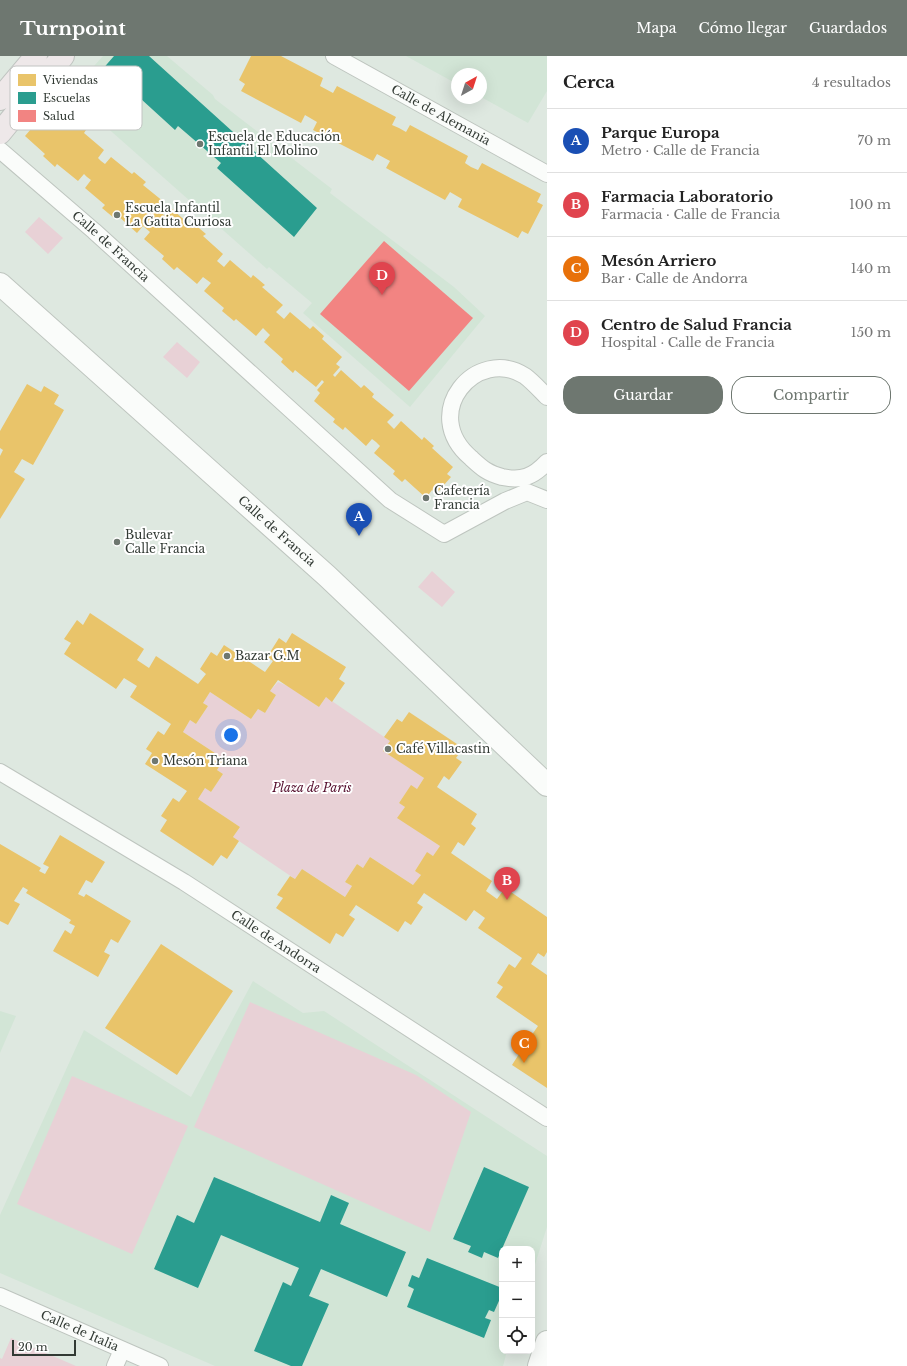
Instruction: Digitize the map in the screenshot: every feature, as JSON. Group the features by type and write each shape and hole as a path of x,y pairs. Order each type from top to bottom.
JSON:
{"main road":[{"path":"28,66 36,56"},
{"path":"55,66 63,56"},
{"path":"0,99 10,87"},
{"path":"0,133 10,121"},
{"name":"Calle de Francia","path":"0,284 327,576 547,785"},
{"path":"539,1366 547,1342"}],"street":[{"name":"Calle de Alemania","path":"334,56 547,174"},
{"name":"Calle de Francia","path":"0,150 117,251 390,500 444,534 505,500 527,492 547,500"},
{"path":"547,397 524,376 506,369 486,370 468,379 456,394 450,413 452,432 461,450 489,474 509,478 530,477 547,462"},
{"name":"Calle de Francia","path":"530,477 547,500"},
{"name":"Calle de Andorra","path":"0,772 184,882 547,1118"},
{"name":"Calle de Italia","path":"0,1296 160,1366"},
{"path":"114,1366 122,1350"}],"shaded area":[{"path":"103,56 167,56 213,95 215,99 332,189 330,193 454,287 485,316 410,407 303,313 312,303 269,267 267,269 110,130 142,130 142,66 94,66"},
{"path":"406,56 547,56 547,91 528,123 487,100 487,68 451,68 451,81"},
{"path":"253,981 303,1013 324,1011 547,1156 547,1227 535,1265 535,1246 499,1246 499,1354 506,1354 503,1366 215,1366 0,1273 0,1215 84,1030 191,1097"},
{"path":"0,1011 16,1016 0,1053"}],"green space":[{"path":"39,217 63,238 48,254 25,232"},
{"path":"177,342 200,362 187,378 163,357"},
{"path":"432,571 455,592 442,607 418,587"},
{"name":"Plaza de París","path":"278,682 288,686 319,707 326,697 390,741 384,751 424,778 417,789 411,786 399,803 405,807 398,818 440,846 433,856 427,853 415,871 421,875 413,885 370,857 363,868 357,864 345,882 352,886 345,897 302,869 295,879 233,837 240,827 198,799 205,788 211,792 223,774 217,770 224,759 183,732 190,720 196,724 208,706 203,703 210,692 251,719 258,709 265,713 276,695 270,691"},
{"path":"250,1002 416,1075 471,1112 430,1232 194,1127"},
{"path":"72,1076 188,1126 132,1254 17,1204"},
{"path":"11,1338 76,1366 0,1366 0,1358 2,1359"}],"building: Viviendas":[{"path":"251,56 281,56 323,78 320,86 333,93 337,86 396,117 392,125 406,132 410,125 468,156 465,163 471,167 478,170 482,163 541,194 537,202 543,205 528,234 522,231 518,238 458,207 462,199 450,192 445,200 386,168 390,161 377,154 373,161 313,130 317,122 305,115 301,123 241,91 245,84 239,80"},
{"path":"30,130 86,130 84,133 104,150 98,158 101,161 105,164 111,157 132,174 134,172 146,182 143,185 164,202 157,209 165,216 171,208 191,226 193,223 206,234 203,236 223,254 217,261 224,267 230,260 251,278 253,275 265,285 262,287 283,305 276,312 284,319 290,312 310,329 313,326 324,336 322,339 342,357 336,364 340,367 333,375 335,377 341,370 361,388 364,385 374,394 372,397 394,415 387,422 394,429 401,421 422,440 424,437 434,446 432,448 453,467 447,474 451,477 436,494 432,490 426,498 405,479 402,482 393,474 395,471 374,453 380,446 376,442 372,439 366,446 345,427 343,430 333,422 335,419 314,401 320,393 317,390 324,382 322,380 316,387 295,370 293,373 281,362 283,359 264,342 270,335 263,328 256,336 236,319 234,321 222,311 224,308 204,291 211,283 203,277 197,284 177,267 174,270 162,259 164,256 144,239 150,232 143,226 137,233 117,215 114,218 102,208 105,205 85,188 91,180 84,174 78,181 57,164 55,167 43,156 45,154 25,136"},
{"path":"27,384 41,392 44,386 59,395 54,404 64,410 33,465 22,459 14,472 25,479 0,519 0,456 3,450 0,448 0,431"},
{"path":"90,613 144,649 137,660 149,668 156,656 198,684 206,674 200,669 211,652 217,656 224,645 265,672 273,661 267,657 279,638 286,643 292,633 346,667 339,679 345,683 332,702 326,697 319,707 278,680 270,691 276,695 265,713 258,709 251,719 210,692 203,703 208,706 196,724 190,720 183,732 224,759 217,770 223,774 211,792 205,788 198,799 240,827 233,837 239,841 227,859 221,855 213,866 160,831 167,820 161,816 173,798 179,802 187,791 145,764 152,753 146,749 158,731 164,735 171,724 130,697 137,686 124,678 116,689 64,654 71,643 64,639 77,620 83,625"},
{"path":"409,712 463,748 456,758 462,762 449,780 444,776 437,787 477,814 471,824 476,828 464,846 458,842 451,853 492,881 486,891 497,899 505,888 547,917 547,952 544,957 538,953 531,964 547,975 547,1088 512,1065 519,1054 513,1050 526,1032 531,1036 538,1026 496,997 503,987 497,983 509,964 515,968 522,958 478,928 485,918 474,910 466,921 424,893 417,903 423,907 411,925 405,921 398,932 356,905 349,915 355,919 343,937 336,933 330,944 276,908 283,898 277,895 290,876 295,879 302,869 345,897 352,886 345,882 357,864 363,868 370,857 413,885 421,875 415,871 427,852 433,856 440,846 397,818 405,807 399,803 411,785 417,789 424,778 383,751 390,741 384,737 397,719 402,722"},
{"path":"60,835 105,862 92,883 86,880 78,894 84,897 86,894 131,921 118,943 111,939 104,952 110,955 98,977 53,951 65,930 71,934 75,926 69,923 71,920 26,893 28,890 23,887 14,901 20,904 8,925 0,921 0,844 41,868 39,871 45,874 49,867 43,864"},
{"path":"161,944 233,991 177,1075 105,1028"}],"building: Escuelas":[{"path":"114,56 149,56 317,208 294,237 217,168 221,163 178,126 175,130 142,100 142,66 105,66"},
{"path":"484,1167 529,1187 503,1246 499,1246 498,1258 484,1252 482,1258 468,1252 471,1246 453,1239"},
{"path":"214,1177 320,1222 331,1195 349,1203 340,1224 406,1252 387,1297 321,1269 309,1296 329,1304 302,1366 291,1366 254,1351 283,1282 291,1286 299,1268 221,1235 198,1288 154,1269 177,1215 194,1223"},
{"path":"427,1258 499,1287 499,1301 494,1312 489,1310 485,1318 491,1320 484,1338 407,1307 414,1289 408,1286 412,1275 419,1278"}],"building: Salud":[{"path":"384,241 473,318 409,391 320,314"}],"place":[{"name":"Escuela de Educación Infantil El Molino","path":"200,144"},
{"name":"Escuela Infantil La Gatita Curiosa","path":"117,215"},
{"name":"Centro de Salud Francia","path":"382,295"},
{"name":"Cafetería Francia","path":"426,498"},
{"name":"Parque Europa","path":"359,536"},
{"name":"Bulevar Calle Francia","path":"117,542"},
{"name":"Bazar G.M","path":"227,656"},
{"name":"Café Villacastin","path":"388,749"},
{"name":"Mesón Triana","path":"155,761"},
{"name":"Farmacia Laboratorio","path":"507,900"},
{"name":"Mesón Arriero","path":"524,1063"}]}
